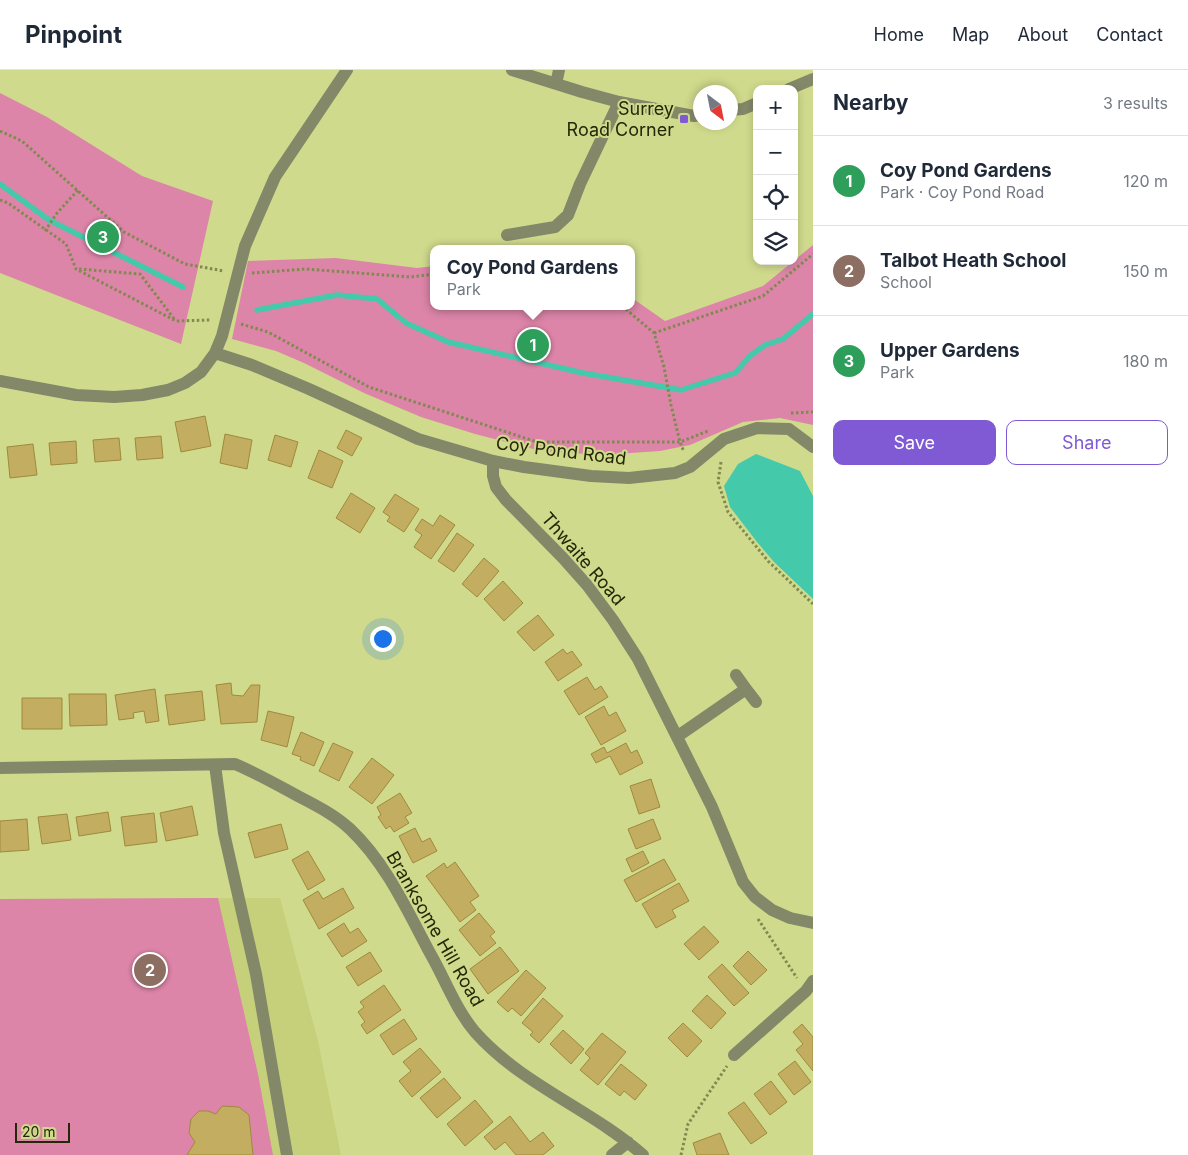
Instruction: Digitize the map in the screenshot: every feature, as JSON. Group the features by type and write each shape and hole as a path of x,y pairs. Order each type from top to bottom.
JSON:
{"street":[{"path":"0,381 76,395 114,397 142,395 168,390 185,383 201,372 215,353 222,336 244,246 275,177 346,70"},
{"path":"512,70 619,102 693,116"},
{"path":"556,84 559,70"},
{"path":"798,85 813,79"},
{"path":"507,235 555,227 568,215 580,184 619,102"},
{"path":"738,109 753,105"},
{"name":"Coy Pond Road","path":"215,353 252,365 309,389 418,439 524,467 591,476 629,478 675,473 690,467 724,439 757,428 790,429 813,447"},
{"name":"Thwaite Road","path":"492,460 496,487 506,500 587,585 613,620 638,659 712,807 743,882 755,897 772,910 790,918 813,923"},
{"path":"736,675 756,702"},
{"path":"678,736 746,689"},
{"name":"Branksome Hill Road","path":"0,768 235,764 333,814 350,829 382,868 458,1007 475,1031 494,1052 542,1088 628,1142 643,1155"},
{"path":"215,765 224,834 256,974 287,1155"},
{"path":"734,1055 809,986"},
{"path":"612,1155 628,1142"}],"path":[{"path":"0,131 22,141 124,232 185,264 238,274 306,269 411,276 430,274"},
{"path":"45,231 57,213 78,190"},
{"path":"0,200 8,203 45,231 66,244 76,269 176,321 226,319 268,332 369,387 537,442 680,442 714,428"},
{"path":"654,333 763,296 813,254"},
{"path":"76,269 140,274 176,321"},
{"path":"627,310 654,333 664,367 680,442"},
{"path":"784,413 813,412"},
{"path":"724,439 718,482 728,512 768,561 813,604"},
{"path":"755,897 758,920 809,986"},
{"path":"681,1155 688,1124 734,1055"}],"shaded area":[{"path":"0,93 47,117 142,176 213,201 181,344 0,273"},
{"path":"813,245 813,425 780,418 743,422 690,445 660,451 601,455 541,451 475,434 421,417 364,393 276,351 232,339 248,261 336,258 417,268 430,266 430,310 635,310 635,300 665,321 763,286 789,265 798,265 798,257"},
{"path":"218,898 258,1074 273,1155 0,1155 0,899"},
{"path":"280,898 318,1041 341,1155 0,1155 0,899"}],"water":[{"path":"756,454 800,471 813,496 813,599 774,562 730,507 724,486 738,464"}],"building":[{"path":"205,416 211,446 181,452 175,422"},
{"path":"346,430 362,438 352,456 337,448"},
{"path":"225,434 252,440 247,469 220,463"},
{"path":"275,435 298,442 291,467 268,460"},
{"path":"161,436 163,458 137,460 135,438"},
{"path":"119,438 121,460 95,462 93,440"},
{"path":"76,441 77,463 51,465 49,443"},
{"path":"33,444 37,475 10,478 7,447"},
{"path":"319,450 343,461 332,488 308,478"},
{"path":"351,493 375,508 360,533 336,518"},
{"path":"395,494 419,509 404,532 387,521 390,517 383,512"},
{"path":"440,515 455,525 431,559 414,547 422,535 415,530 422,519 433,526"},
{"path":"457,533 474,545 454,572 438,561"},
{"path":"484,558 499,571 477,597 462,584"},
{"path":"503,581 523,603 504,621 484,599"},
{"path":"538,615 554,635 534,651 517,632"},
{"path":"563,649 567,654 572,651 582,665 558,681 545,662"},
{"path":"587,677 595,690 601,686 608,697 579,715 564,691"},
{"path":"231,683 232,695 243,696 251,685 260,685 257,722 221,724 216,685"},
{"path":"155,689 159,721 146,723 144,711 133,713 134,718 119,720 115,695"},
{"path":"202,691 205,720 169,725 165,695"},
{"path":"69,694 106,694 107,725 70,726"},
{"path":"22,698 62,698 62,729 22,729"},
{"path":"604,706 609,716 616,712 626,731 601,745 585,717"},
{"path":"268,711 294,717 287,747 261,740"},
{"path":"301,732 324,742 314,766 300,760 301,757 292,754"},
{"path":"333,743 353,752 339,781 319,771"},
{"path":"626,743 631,753 637,750 643,763 620,775 610,756 596,763 591,754 604,747 607,753"},
{"path":"372,758 394,775 372,804 349,787"},
{"path":"651,779 660,807 639,814 630,786"},
{"path":"400,793 412,813 405,817 409,823 394,832 390,826 386,829 378,817 381,815 377,807"},
{"path":"192,806 198,835 166,841 160,813"},
{"path":"108,812 111,831 79,836 76,817"},
{"path":"154,813 157,842 125,846 121,817"},
{"path":"67,814 71,840 42,844 38,817"},
{"path":"27,819 29,850 0,852 0,821"},
{"path":"653,819 661,839 636,849 628,829"},
{"path":"281,824 288,849 255,858 248,833"},
{"path":"415,828 422,842 430,838 437,851 413,863 399,836"},
{"path":"308,851 325,880 308,890 292,860"},
{"path":"643,851 649,863 632,872 626,859"},
{"path":"664,859 676,880 636,902 624,880"},
{"path":"455,862 479,896 470,902 476,910 460,922 426,876 444,863 447,868"},
{"path":"679,883 689,901 672,910 676,917 656,928 642,904"},
{"path":"343,888 354,908 319,929 303,900 318,891 323,899"},
{"path":"479,913 495,932 490,936 496,943 480,956 459,930"},
{"path":"344,923 350,933 358,928 367,941 342,957 327,934"},
{"path":"704,926 719,942 699,960 684,944"},
{"path":"500,947 519,971 488,994 470,969"},
{"path":"748,951 767,970 751,985 733,966"},
{"path":"370,952 382,971 358,986 346,967"},
{"path":"722,964 749,993 734,1006 708,977"},
{"path":"526,970 546,988 521,1016 512,1008 508,1012 497,1002"},
{"path":"384,985 401,1010 367,1034 361,1025 365,1022 358,1012 364,1007 360,1002"},
{"path":"707,995 726,1013 711,1029 692,1011"},
{"path":"543,998 563,1016 539,1043 530,1035 533,1032 522,1023"},
{"path":"404,1019 417,1039 393,1055 380,1035"},
{"path":"683,1023 702,1041 687,1057 668,1038"},
{"path":"802,1024 813,1037 813,1071 796,1050 803,1044 793,1032"},
{"path":"563,1030 584,1049 571,1064 550,1044"},
{"path":"602,1033 626,1052 598,1085 580,1070 590,1058 585,1053"},
{"path":"420,1048 441,1072 412,1097 399,1081 411,1071 403,1062"},
{"path":"795,1061 811,1082 794,1095 778,1074"},
{"path":"621,1064 647,1085 635,1100 624,1091 620,1096 605,1084"},
{"path":"444,1078 461,1098 437,1118 420,1098"},
{"path":"771,1081 787,1102 770,1115 754,1094"},
{"path":"475,1100 493,1122 465,1146 447,1124"},
{"path":"744,1102 767,1133 751,1144 728,1113"},
{"path":"222,1106 239,1107 249,1115 253,1155 187,1155 195,1142 189,1133 191,1119 199,1111 208,1111 216,1114"},
{"path":"510,1116 530,1142 543,1132 554,1146 543,1155 516,1155 505,1142 495,1150 484,1137"},
{"path":"720,1133 729,1155 697,1155 693,1143"}],"waterway":[{"path":"0,184 49,220 183,287"},
{"path":"257,310 337,295 377,299 406,323 448,342 583,373 681,390 735,373 750,356 765,345 783,339 813,314"}],"place":[{"name":"Surrey Road Corner","path":"684,119"},
{"name":"Upper Gardens","path":"103,237"},
{"name":"Coy Pond Gardens","path":"533,345"},
{"name":"Talbot Heath School","path":"150,970"}]}
